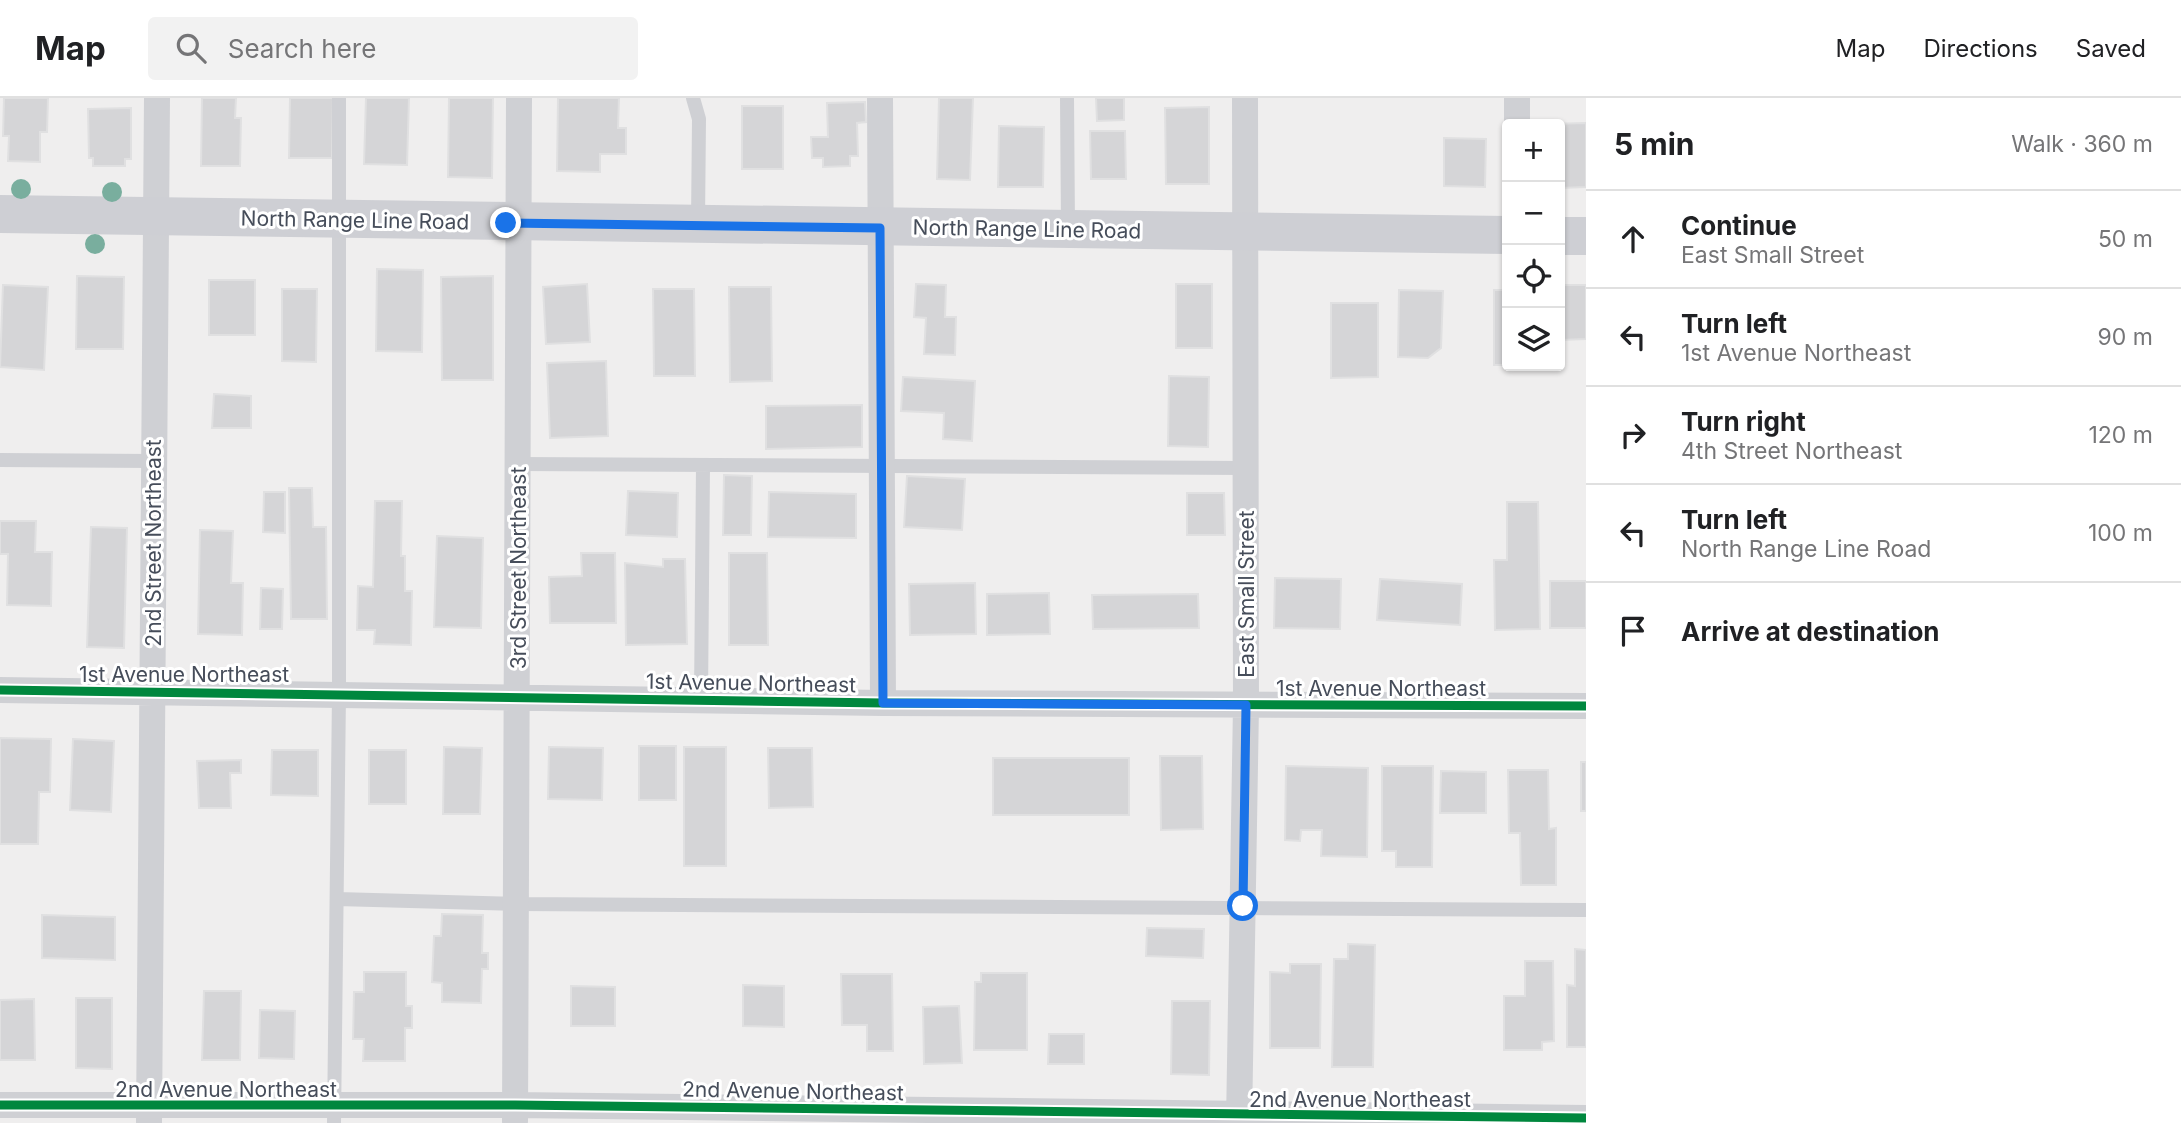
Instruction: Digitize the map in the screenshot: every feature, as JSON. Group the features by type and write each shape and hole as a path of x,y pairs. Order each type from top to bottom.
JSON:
{"main road":[{"name":"North Range Line Road","path":"0,214 1502,235"},
{"path":"1565,236 1586,236"}],"street":[{"name":"2nd Street Northeast","path":"149,1115 157,98"},
{"name":"3rd Street Northeast","path":"515,1114 519,98"},
{"path":"880,98 883,703"},
{"name":"East Small Street","path":"1240,1119 1246,705 1245,98"},
{"path":"1517,98 1517,119"},
{"name":"1st Avenue Northeast","path":"0,690 883,703 1586,706"},
{"name":"2nd Avenue Northeast","path":"0,1105 149,1115 1586,1118"}],"lane":[{"path":"335,1115 339,693 339,98"},
{"path":"693,98 699,118 698,225"},
{"path":"1067,98 1068,230"},
{"path":"0,460 153,461"},
{"path":"518,464 1246,468"},
{"path":"701,699 703,466"},
{"path":"337,899 516,904 1586,910"}],"building":[{"path":"4,98 48,98 47,132 40,132 40,162 8,161 9,136 3,136"},
{"path":"202,98 236,98 235,118 241,118 240,166 201,166"},
{"path":"290,98 333,98 332,158 289,158"},
{"path":"366,98 409,98 407,165 364,164"},
{"path":"449,98 493,98 492,178 448,177"},
{"path":"558,98 619,98 618,128 626,128 626,154 600,154 600,172 557,171"},
{"path":"939,98 973,98 970,180 937,179"},
{"path":"1096,98 1124,98 1124,120 1097,121"},
{"path":"865,102 866,122 857,123 858,156 850,156 850,166 823,167 823,158 812,158 811,137 828,137 827,103"},
{"path":"742,106 783,106 783,169 742,169"},
{"path":"1209,107 1209,184 1166,184 1165,108"},
{"path":"131,108 131,159 125,159 125,166 93,166 93,158 89,158 88,109"},
{"path":"1586,123 1586,187 1565,188 1565,124"},
{"path":"999,126 1044,127 1043,187 998,187"},
{"path":"1090,131 1125,131 1126,179 1091,179"},
{"path":"1444,138 1486,139 1485,187 1444,186"},
{"path":"377,269 423,270 422,352 376,351"},
{"path":"77,276 124,277 123,349 76,349"},
{"path":"493,276 493,380 442,380 441,277"},
{"path":"209,280 255,280 255,335 209,335"},
{"path":"587,284 590,342 546,344 543,287"},
{"path":"916,284 946,285 945,317 956,317 955,355 924,354 926,318 914,317"},
{"path":"1176,284 1212,284 1212,348 1176,348"},
{"path":"3,285 48,287 44,370 0,367"},
{"path":"1565,285 1586,285 1586,339 1565,340"},
{"path":"729,287 771,287 772,381 730,382"},
{"path":"282,289 317,289 316,362 282,361"},
{"path":"653,289 694,289 695,376 654,376"},
{"path":"1399,290 1443,291 1441,348 1428,358 1398,357"},
{"path":"1494,290 1502,290 1502,365 1494,365"},
{"path":"1331,303 1378,303 1378,377 1331,378"},
{"path":"606,361 608,436 550,438 547,363"},
{"path":"1169,376 1209,377 1208,447 1168,446"},
{"path":"903,377 975,381 972,441 943,439 944,413 901,411"},
{"path":"214,394 251,396 251,428 212,428"},
{"path":"862,405 862,447 766,449 766,406"},
{"path":"724,475 752,476 751,535 723,535"},
{"path":"907,476 965,479 962,530 904,527"},
{"path":"289,488 312,488 313,527 326,527 327,619 291,619"},
{"path":"628,491 678,493 677,537 626,535"},
{"path":"264,492 285,492 285,533 263,532"},
{"path":"769,492 856,494 856,538 768,537"},
{"path":"1187,493 1224,493 1225,535 1187,535"},
{"path":"375,501 402,501 401,556 405,556 405,591 412,591 411,645 374,644 375,630 357,630 358,586 373,587"},
{"path":"1507,502 1538,502 1540,629 1495,630 1494,560 1507,560"},
{"path":"0,521 36,521 35,552 52,552 51,606 7,605 8,554 0,554"},
{"path":"91,527 127,528 124,648 87,647"},
{"path":"200,530 233,531 231,583 243,583 242,635 198,634"},
{"path":"437,536 483,538 481,628 434,627"},
{"path":"581,553 615,553 616,623 550,623 549,577 582,576"},
{"path":"729,553 767,553 768,645 729,645"},
{"path":"663,559 685,559 687,644 626,645 625,563 663,567"},
{"path":"1275,578 1341,579 1340,629 1274,628"},
{"path":"1380,579 1462,584 1460,625 1377,620"},
{"path":"1550,581 1586,581 1586,628 1550,628"},
{"path":"975,583 976,634 910,635 909,584"},
{"path":"261,588 283,589 282,629 260,629"},
{"path":"1049,593 1050,634 987,635 987,594"},
{"path":"1198,594 1199,628 1093,629 1092,595"},
{"path":"0,738 51,739 50,792 39,792 38,844 0,844"},
{"path":"73,739 114,741 111,812 70,810"},
{"path":"639,746 676,746 676,800 639,800"},
{"path":"444,747 482,748 480,814 443,814"},
{"path":"549,747 603,748 602,800 548,799"},
{"path":"684,747 726,747 726,866 684,866"},
{"path":"768,748 812,748 813,807 769,808"},
{"path":"272,750 318,750 318,796 271,795"},
{"path":"369,750 406,750 406,804 369,804"},
{"path":"1160,756 1202,756 1203,829 1161,830"},
{"path":"993,758 1129,758 1129,815 993,815"},
{"path":"241,760 241,773 230,773 231,808 199,808 197,761"},
{"path":"1581,762 1586,762 1586,811 1581,811"},
{"path":"1286,766 1368,768 1367,857 1321,856 1322,830 1301,830 1300,841 1285,840"},
{"path":"1382,766 1433,766 1432,867 1396,867 1396,851 1382,851"},
{"path":"1508,770 1548,770 1549,829 1556,828 1556,885 1521,885 1520,833 1509,833"},
{"path":"1441,771 1486,772 1486,813 1440,813"},
{"path":"442,914 483,915 482,953 488,953 488,969 482,969 481,1003 442,1002 442,983 432,982 434,936 441,936"},
{"path":"42,915 115,917 115,960 42,958"},
{"path":"1147,928 1204,929 1203,958 1146,956"},
{"path":"1348,944 1375,945 1373,1067 1332,1067 1334,959 1348,959"},
{"path":"1575,949 1586,950 1586,1047 1567,1047 1567,985 1575,986"},
{"path":"1525,961 1553,961 1554,1041 1542,1042 1542,1050 1504,1050 1504,996 1525,996"},
{"path":"1290,964 1321,964 1320,1048 1270,1048 1270,972 1290,973"},
{"path":"364,972 406,972 406,1006 412,1006 412,1028 405,1028 405,1061 363,1061 364,1039 353,1039 354,992 364,992"},
{"path":"981,973 1027,973 1027,1050 974,1050 975,982 981,982"},
{"path":"841,974 892,974 893,1051 867,1051 867,1025 842,1025"},
{"path":"743,985 784,986 784,1027 743,1026"},
{"path":"571,986 615,987 615,1026 571,1026"},
{"path":"204,991 241,991 240,1060 202,1060"},
{"path":"76,998 112,998 112,1069 76,1068"},
{"path":"34,999 35,1060 0,1060 0,1000"},
{"path":"1172,1001 1210,1001 1209,1075 1171,1074"},
{"path":"959,1006 962,1063 924,1064 923,1007"},
{"path":"260,1010 295,1011 294,1059 259,1058"},
{"path":"1049,1034 1084,1034 1084,1064 1048,1064"}],"cycle path":[{"path":"0,690 883,703 1586,706"},
{"path":"0,1105 515,1105 1586,1118"}],"route":[{"path":"506,223 880,228 883,703 1246,705 1243,906"}]}
